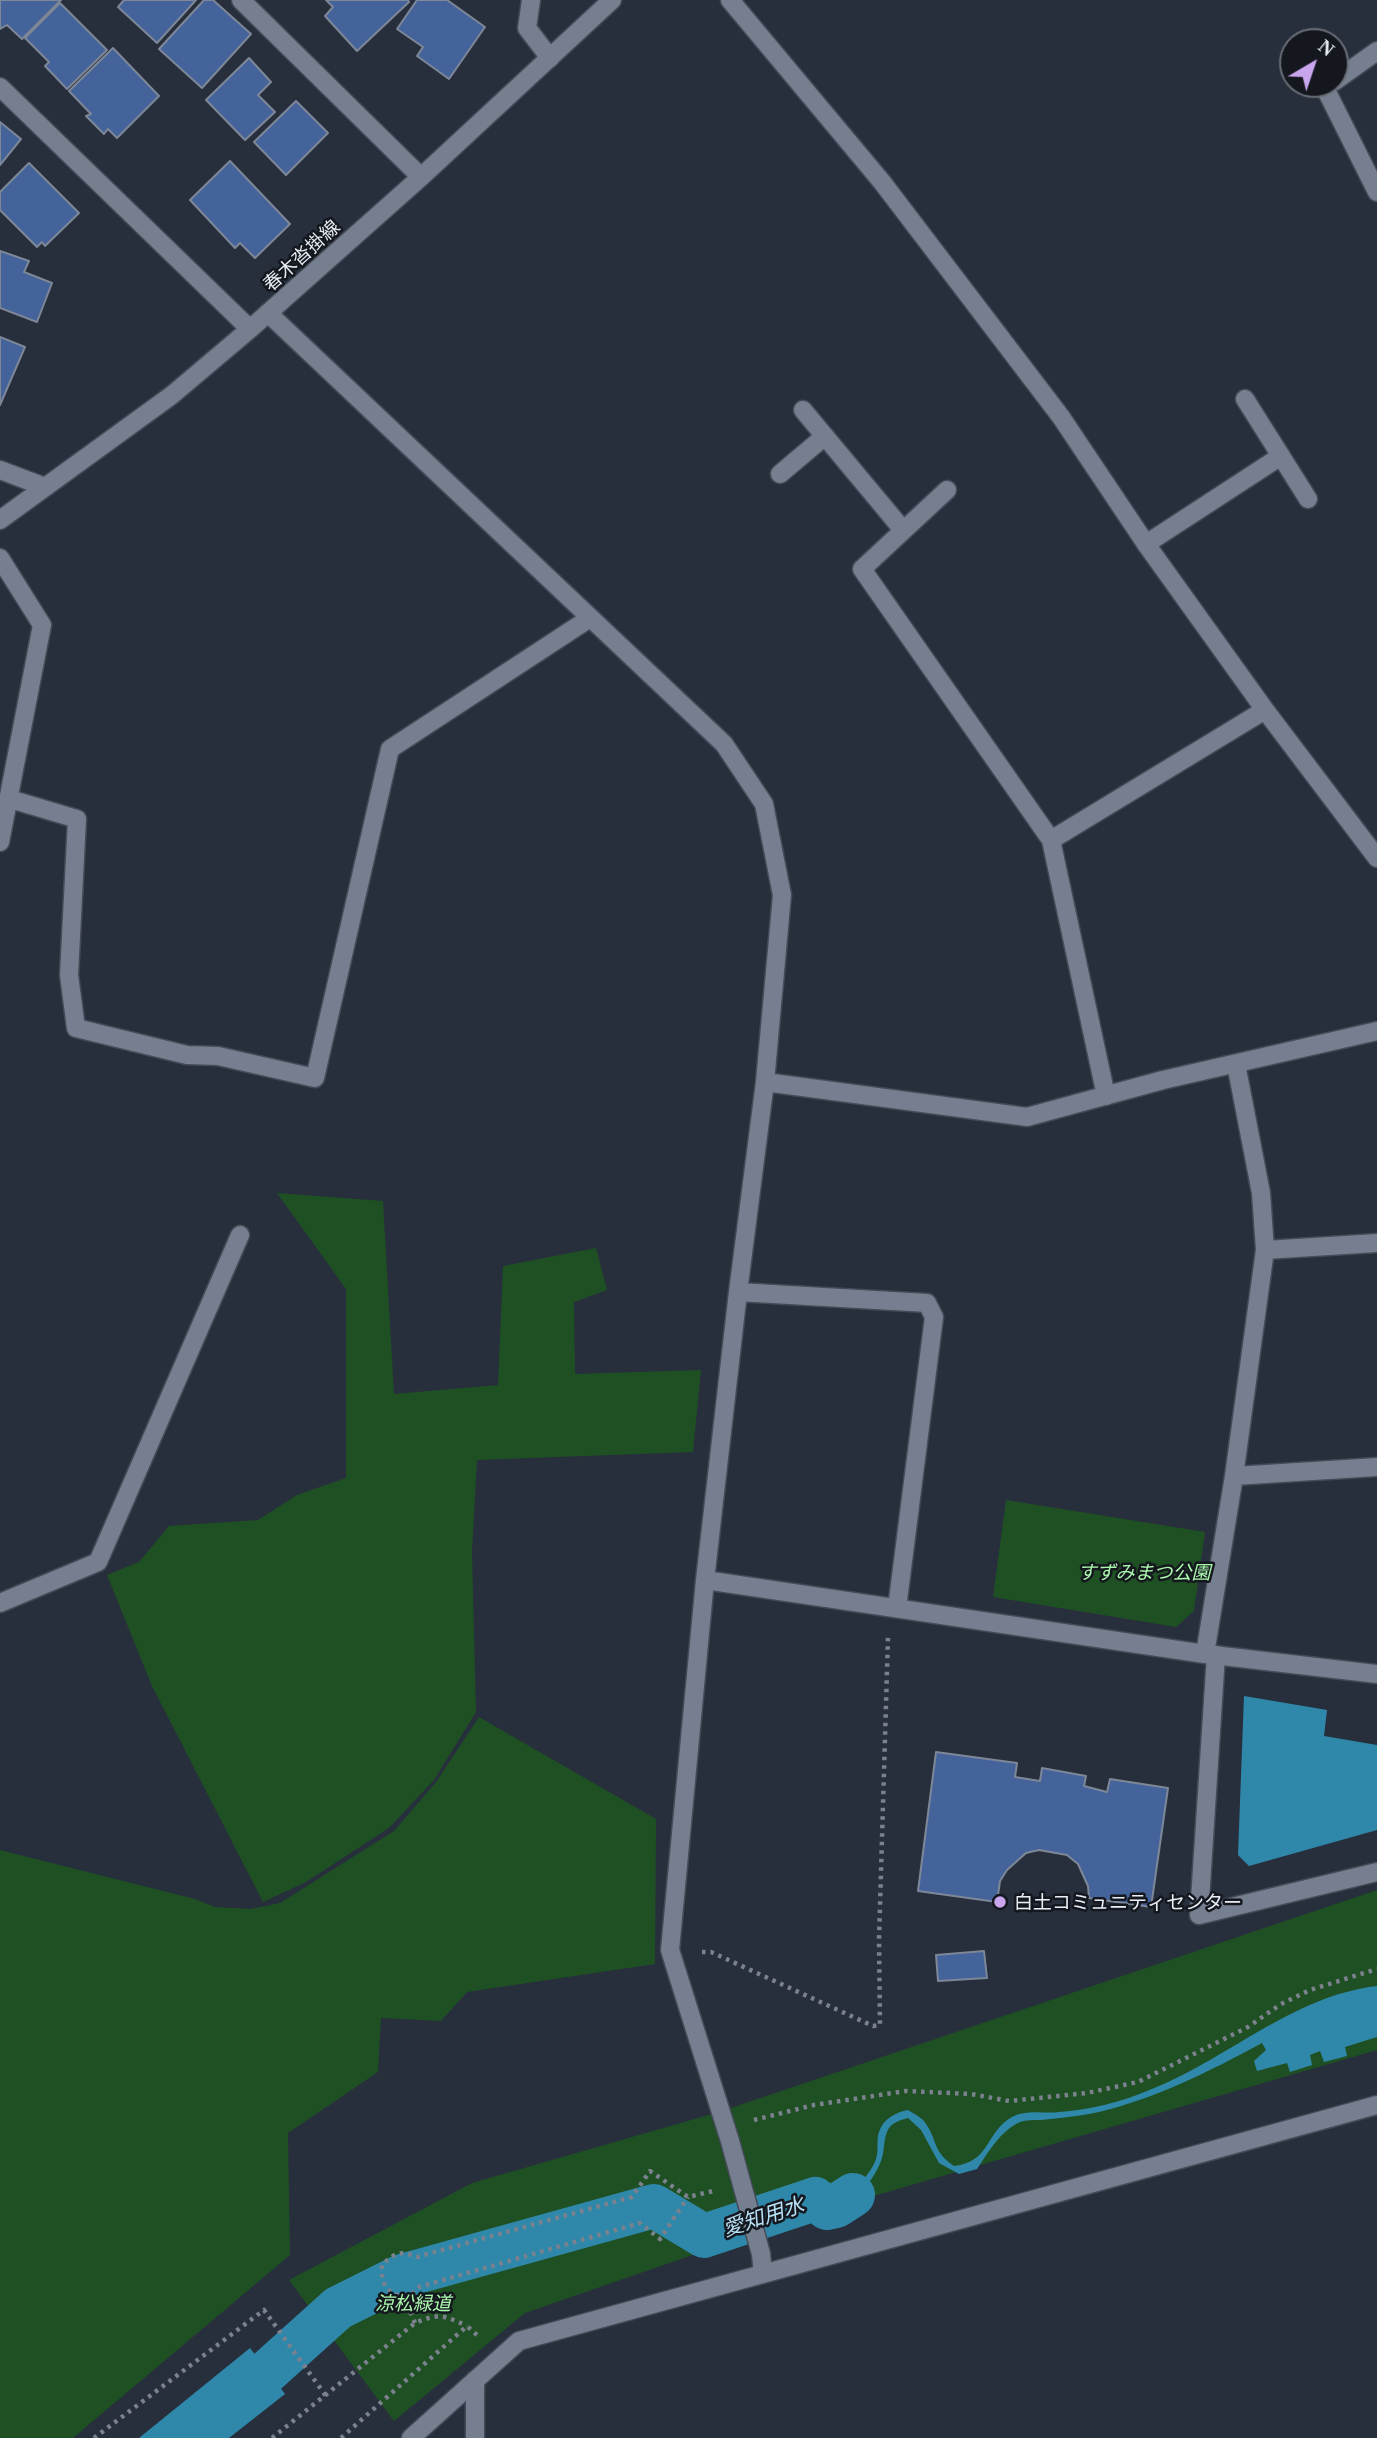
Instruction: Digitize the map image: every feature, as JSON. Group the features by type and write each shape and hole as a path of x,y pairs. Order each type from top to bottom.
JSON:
{"street":[{"path":"241,0 421,177"},
{"path":"531,0 527,28 550,58"},
{"name":"春木沓掛線","path":"0,520 172,395 250,329 421,177 612,0"},
{"path":"730,0 882,182 1061,417 1146,544 1265,710 1377,858"},
{"path":"1349,70 1377,51"},
{"path":"0,87 250,329"},
{"path":"1330,98 1377,192"},
{"path":"268,313 724,744 764,804 782,895 765,1082 705,1580 670,1950 728,2134 761,2254 763,2274"},
{"path":"1245,399 1308,499"},
{"path":"803,410 903,530"},
{"path":"780,474 825,436"},
{"path":"1146,544 1281,456"},
{"path":"0,470 45,487"},
{"path":"947,489 862,569 1051,840 1106,1096"},
{"path":"0,558 42,625 0,842"},
{"path":"9,799 77,819 69,975 76,1028 187,1055 218,1056 315,1078 390,749 590,618"},
{"path":"1051,840 1265,710"},
{"path":"765,1082 1027,1117 1163,1080 1377,1031"},
{"path":"1236,1064 1261,1193 1265,1250 1210,1654 1199,1914 1377,1872"},
{"path":"0,1603 97,1562 240,1235"},
{"path":"1265,1250 1377,1243"},
{"path":"738,1292 927,1303 934,1317 897,1608"},
{"path":"1234,1476 1377,1467"},
{"path":"705,1580 1210,1654 1377,1674"},
{"path":"411,2438 519,2341 1377,2105"},
{"path":"475,2380 475,2438"}],"path":[{"path":"670,1950 711,1952 873,2026 880,2025 879,1940 888,1634"},
{"path":"728,2134 814,2105 906,2091 971,2094 1009,2101 1087,2094 1138,2082 1248,2027 1281,2004 1310,1990 1377,1969"},
{"path":"688,2197 650,2171 632,2197 417,2257 404,2252 392,2255 382,2265 382,2278 386,2289 404,2297 414,2293 419,2287 640,2223 660,2239 688,2197 742,2183"},
{"path":"404,2297 415,2323"},
{"path":"94,2438 264,2310 326,2396"},
{"path":"272,2438 415,2323 432,2316 446,2316 467,2326 501,2357"},
{"path":"341,2438 467,2326"}],"green space":[{"path":"277,1193 383,1201 394,1394 498,1385 503,1266 596,1248 607,1290 574,1302 575,1374 701,1370 693,1452 477,1460 472,1551 476,1712 434,1780 389,1828 306,1882 263,1902 152,1686 107,1575 139,1562 169,1526 258,1520 297,1495 346,1478 346,1289"},
{"name":"すずみまつ公園","path":"1006,1500 1205,1532 1194,1611 1176,1627 993,1597"},
{"path":"479,1717 656,1819 655,1964 467,1992 441,2021 381,2018 378,2072 288,2133 290,2255 73,2438 0,2438 0,1850 195,1899 215,1907 251,1909 280,1903 394,1831 436,1782"},
{"name":"涼松緑道","path":"1377,1890 1377,2050 808,2215 525,2313 394,2421 289,2280 472,2183 719,2112"}],"water":[{"path":"1244,1696 1327,1710 1324,1736 1377,1745 1377,1830 1249,1866 1238,1855"},
{"path":"1377,1986 1377,2037 1345,2047 1347,2056 1324,2062 1320,2051 1310,2055 1312,2065 1290,2072 1287,2063 1257,2071 1254,2061 1266,2050 1262,2043 1183,2083 1121,2106 1085,2115 1020,2122 990,2149 977,2169 959,2174 939,2163 921,2130 908,2118 889,2128 876,2171 854,2199 833,2212 811,2218 800,2207 797,2194 811,2181 823,2180 835,2195 835,2203 859,2184 876,2159 881,2127 899,2112 908,2110 923,2120 947,2161 954,2166 966,2163 981,2153 1003,2123 1012,2117 1030,2112 1053,2112 1104,2105 1137,2095 1176,2078 1316,2002"},
{"path":"250,2348 285,2394 229,2438 139,2438"}],"building":[{"path":"0,0 61,0 22,39 7,25 0,29"},
{"path":"124,0 196,0 157,43 118,7"},
{"path":"204,0 213,0 251,34 202,88 159,49"},
{"path":"326,0 409,2 357,51 325,16 333,7"},
{"path":"417,0 447,0 485,27 449,79 417,56 423,47 397,29"},
{"path":"60,3 107,50 67,89 45,66 49,62 25,38"},
{"path":"113,48 159,96 117,138 108,129 104,134 86,116 91,114 69,91"},
{"path":"249,58 271,82 258,95 275,112 245,140 206,100"},
{"path":"296,101 328,133 286,175 254,142"},
{"path":"0,122 21,139 0,165"},
{"path":"230,161 290,224 255,258 240,243 235,248 190,200"},
{"path":"29,163 79,213 45,246 42,242 37,247 0,210 0,192"},
{"path":"0,251 29,261 24,272 52,283 37,322 0,308"},
{"path":"0,337 25,347 0,405"},
{"path":"936,1752 1017,1763 1015,1777 1040,1781 1042,1768 1086,1776 1084,1786 1107,1792 1110,1779 1168,1788 1151,1907 1089,1898 1088,1886 1078,1864 1067,1855 1039,1850 1026,1853 1007,1870 1000,1881 997,1902 918,1891"},
{"path":"984,1951 987,1978 938,1981 936,1955"}],"waterway":[{"name":"愛知用水","path":"184,2438 268,2371 338,2308 402,2276 654,2206 704,2236 815,2199 827,2208 836,2206 853,2195"}],"place":[{"name":"白土コミュニティセンター","path":"1000,1902"}]}
